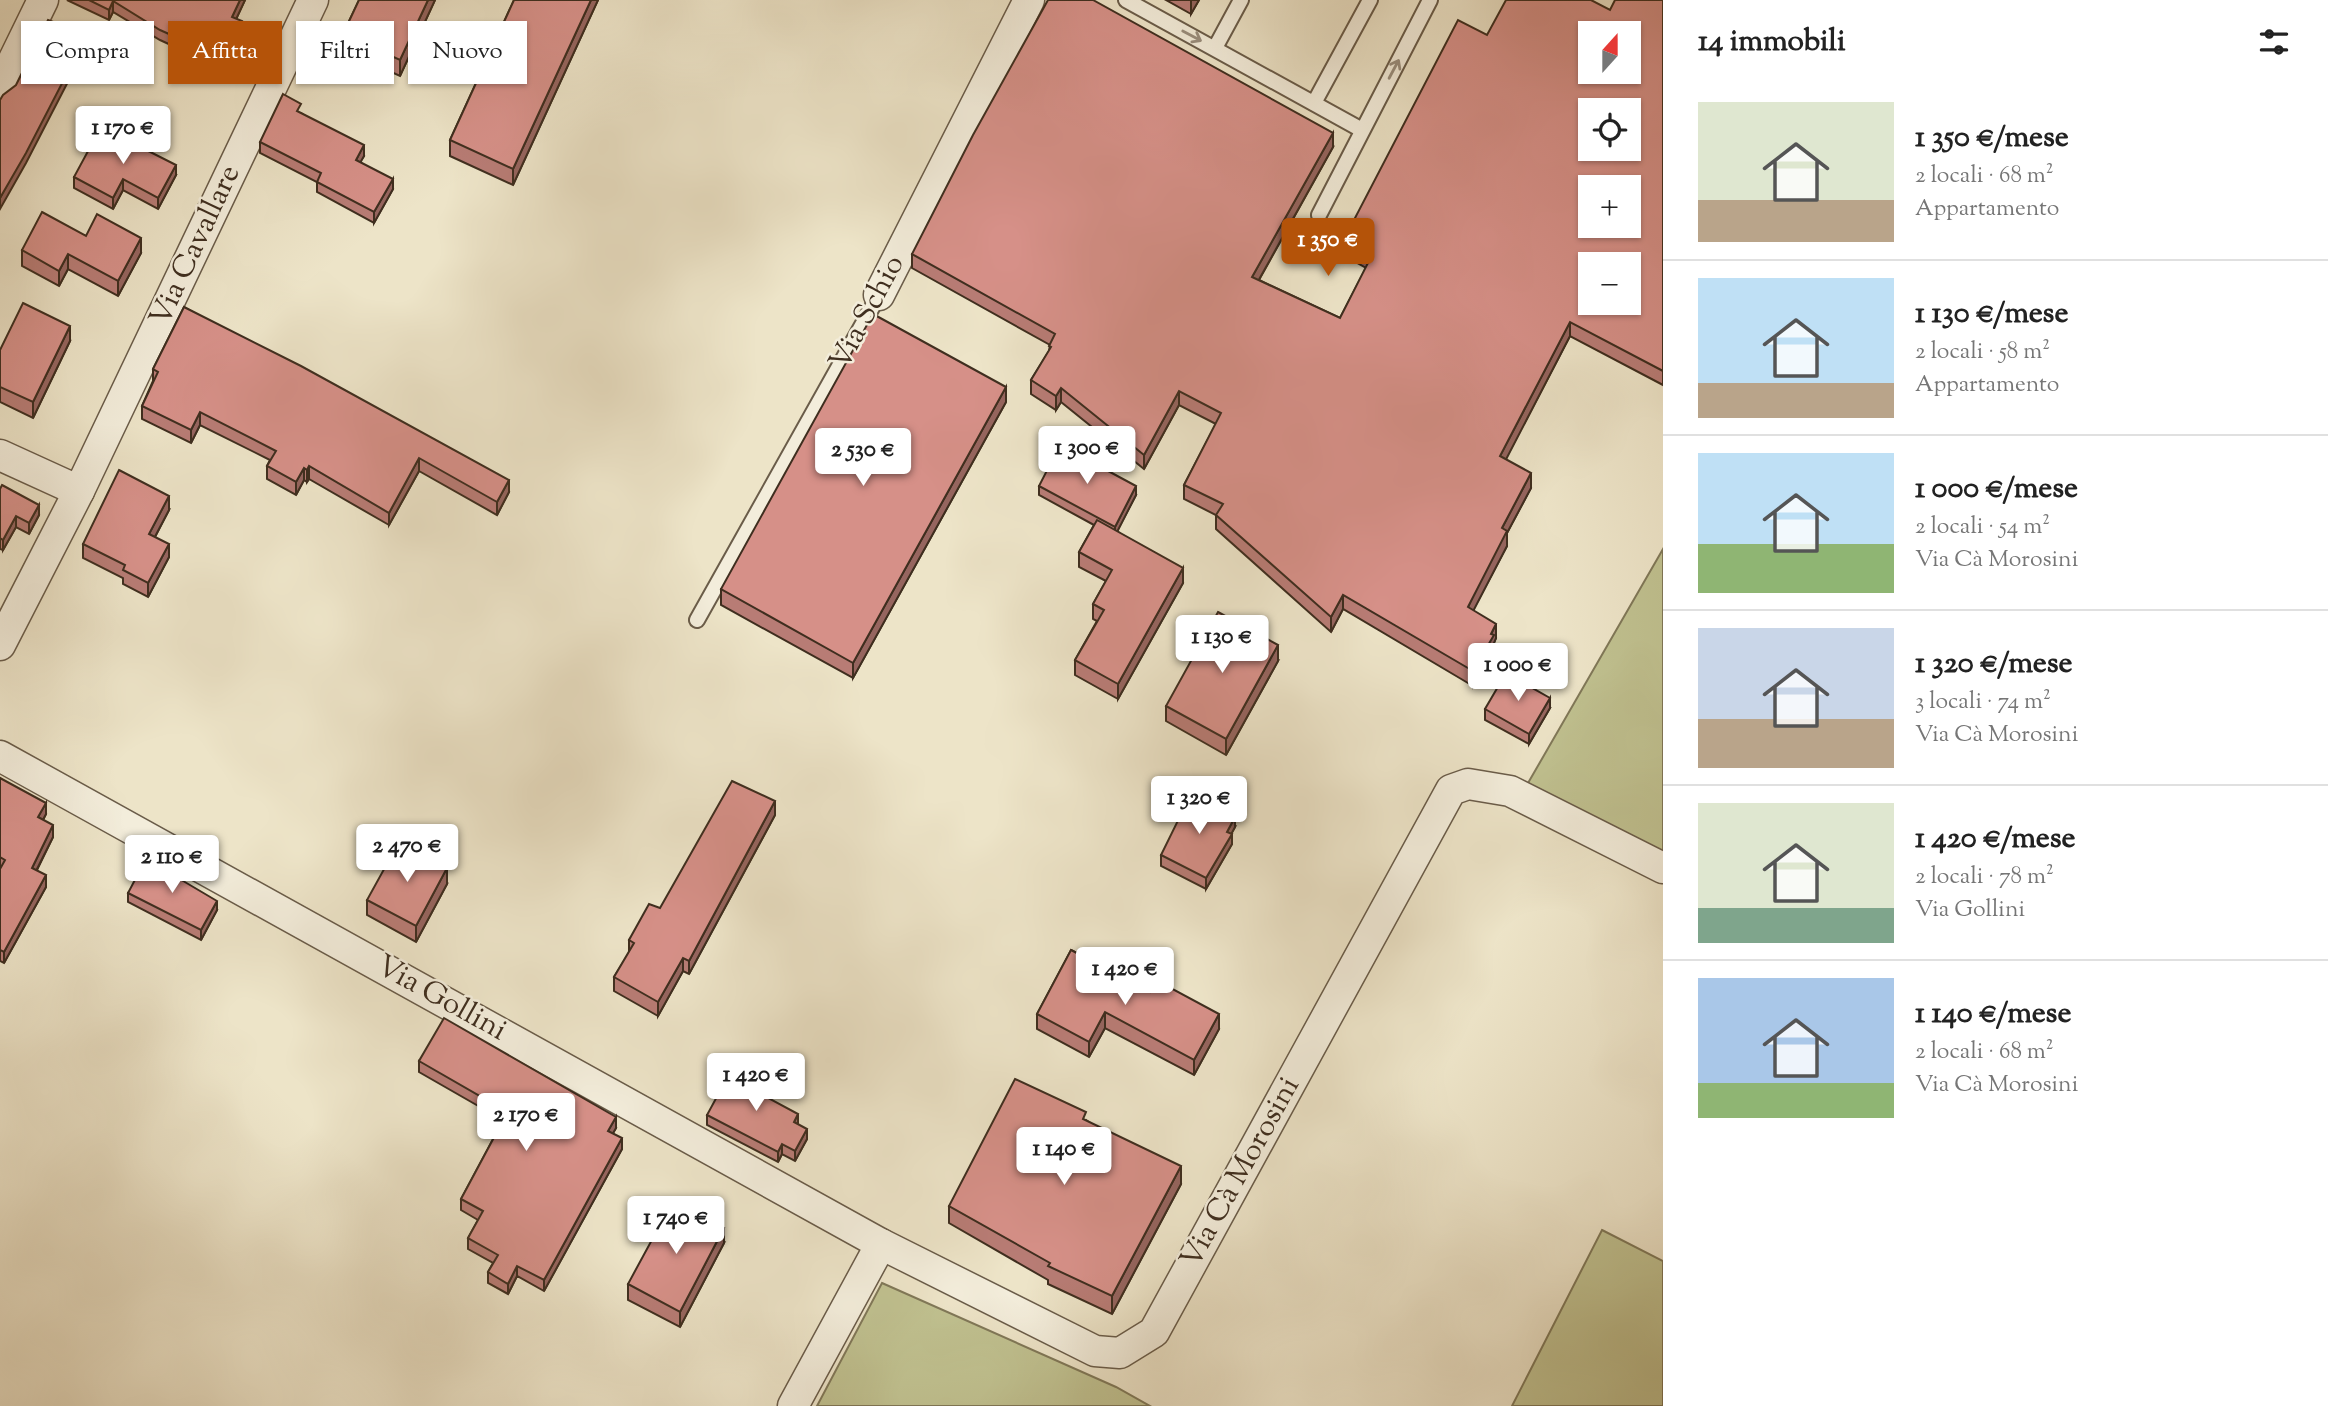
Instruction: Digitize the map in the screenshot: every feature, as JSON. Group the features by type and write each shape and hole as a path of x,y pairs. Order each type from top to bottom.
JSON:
{"street":[{"path":"0,88 43,0"},
{"name":"Via Cavallare","path":"0,645 79,491 313,0"},
{"name":"Via Schio","path":"878,295 1029,0"},
{"path":"0,455 79,491"},
{"name":"Via Gollini","path":"0,756 881,1244"},
{"name":"Via Cà Morosini","path":"881,1244 1095,1351 1120,1353 1154,1332 1451,790 1468,784 1510,791 1663,868"},
{"path":"793,1406 881,1244"}],"lane":[{"path":"1126,0 1362,130"},
{"path":"1215,48 1241,0"},
{"path":"1314,103 1370,0"},
{"path":"1319,215 1430,0"},
{"name":"Via Schio","path":"697,620 878,295"}],"green space":[{"path":"1663,549 1663,856 1524,790"},
{"path":"1602,1230 1663,1261 1663,1406 1512,1406"},
{"path":"882,1283 1116,1387 1150,1406 817,1406"}],"building":[{"path":"89,0 240,0 232,17 242,21 168,21 168,34 154,26 154,21 145,21 113,1 109,10"},
{"path":"359,0 428,0 418,21 408,21 408,43 400,60 394,57 394,21 349,21"},
{"path":"514,0 591,0 513,169 450,140 476,84 527,84 527,21 504,21"},
{"path":"1048,0 1093,0 1333,133 1252,277 1340,318 1371,257 1343,241 1458,20 1487,35 1506,0 1591,0 1610,10 1615,0 1663,0 1663,371 1570,322 1500,456 1531,473 1502,528 1507,531 1468,607 1496,624 1491,634 1494,635 1473,671 1343,595 1331,617 1216,515 1223,504 1184,485 1221,413 1179,391 1144,455 1061,388 1056,396 1031,380 1051,347 1049,346 1055,334 912,254 973,135"},
{"path":"21,75 21,84 62,84 0,198 0,100 16,85"},
{"path":"283,94 301,104 297,111 364,145 356,160 393,179 374,212 317,182 321,173 260,142"},
{"path":"101,127 176,165 158,198 123,179 113,198 74,177"},
{"path":"42,212 86,236 97,214 141,238 118,281 68,254 59,271 22,250"},
{"path":"23,303 70,326 33,402 0,387 0,350"},
{"path":"184,307 301,366 509,480 497,502 419,458 389,513 309,466 307,470 304,468 296,482 267,466 276,451 200,412 191,430 142,406 158,372 153,369"},
{"path":"873,314 1006,387 853,663 721,589"},
{"path":"1060,445 1136,486 1115,527 1039,486"},
{"path":"119,470 169,496 149,534 169,544 148,583 123,570 125,565 83,544"},
{"path":"2,485 39,505 29,523 16,516 3,540 0,538"},
{"path":"1097,520 1183,568 1118,684 1075,660 1104,610 1093,604 1112,570 1079,552"},
{"path":"1218,612 1278,645 1226,739 1166,706"},
{"path":"1506,673 1550,698 1529,734 1485,709"},
{"path":"0,778 46,803 38,817 53,825 32,868 46,875 4,952 0,950 0,869 5,860 0,857"},
{"path":"732,781 775,801 689,961 683,958 658,1002 614,977 634,943 629,940 649,904 660,908"},
{"path":"1191,794 1235,817 1227,832 1232,834 1206,878 1161,855"},
{"path":"399,842 447,868 416,926 367,900"},
{"path":"146,859 217,901 201,930 128,893"},
{"path":"1071,950 1150,992 1156,980 1219,1014 1194,1060 1105,1012 1089,1042 1037,1014"},
{"path":"444,1018 616,1117 608,1131 622,1138 544,1280 517,1266 508,1284 488,1272 498,1255 468,1238 483,1211 461,1199 505,1117 480,1104 483,1098 419,1061"},
{"path":"733,1067 762,1082 757,1092 798,1114 794,1122 807,1129 795,1151 782,1144 778,1152 707,1115"},
{"path":"1015,1079 1086,1112 1083,1119 1181,1166 1112,1296 1048,1266 1050,1263 949,1206"},
{"path":"673,1201 724,1228 680,1312 628,1284"}]}
